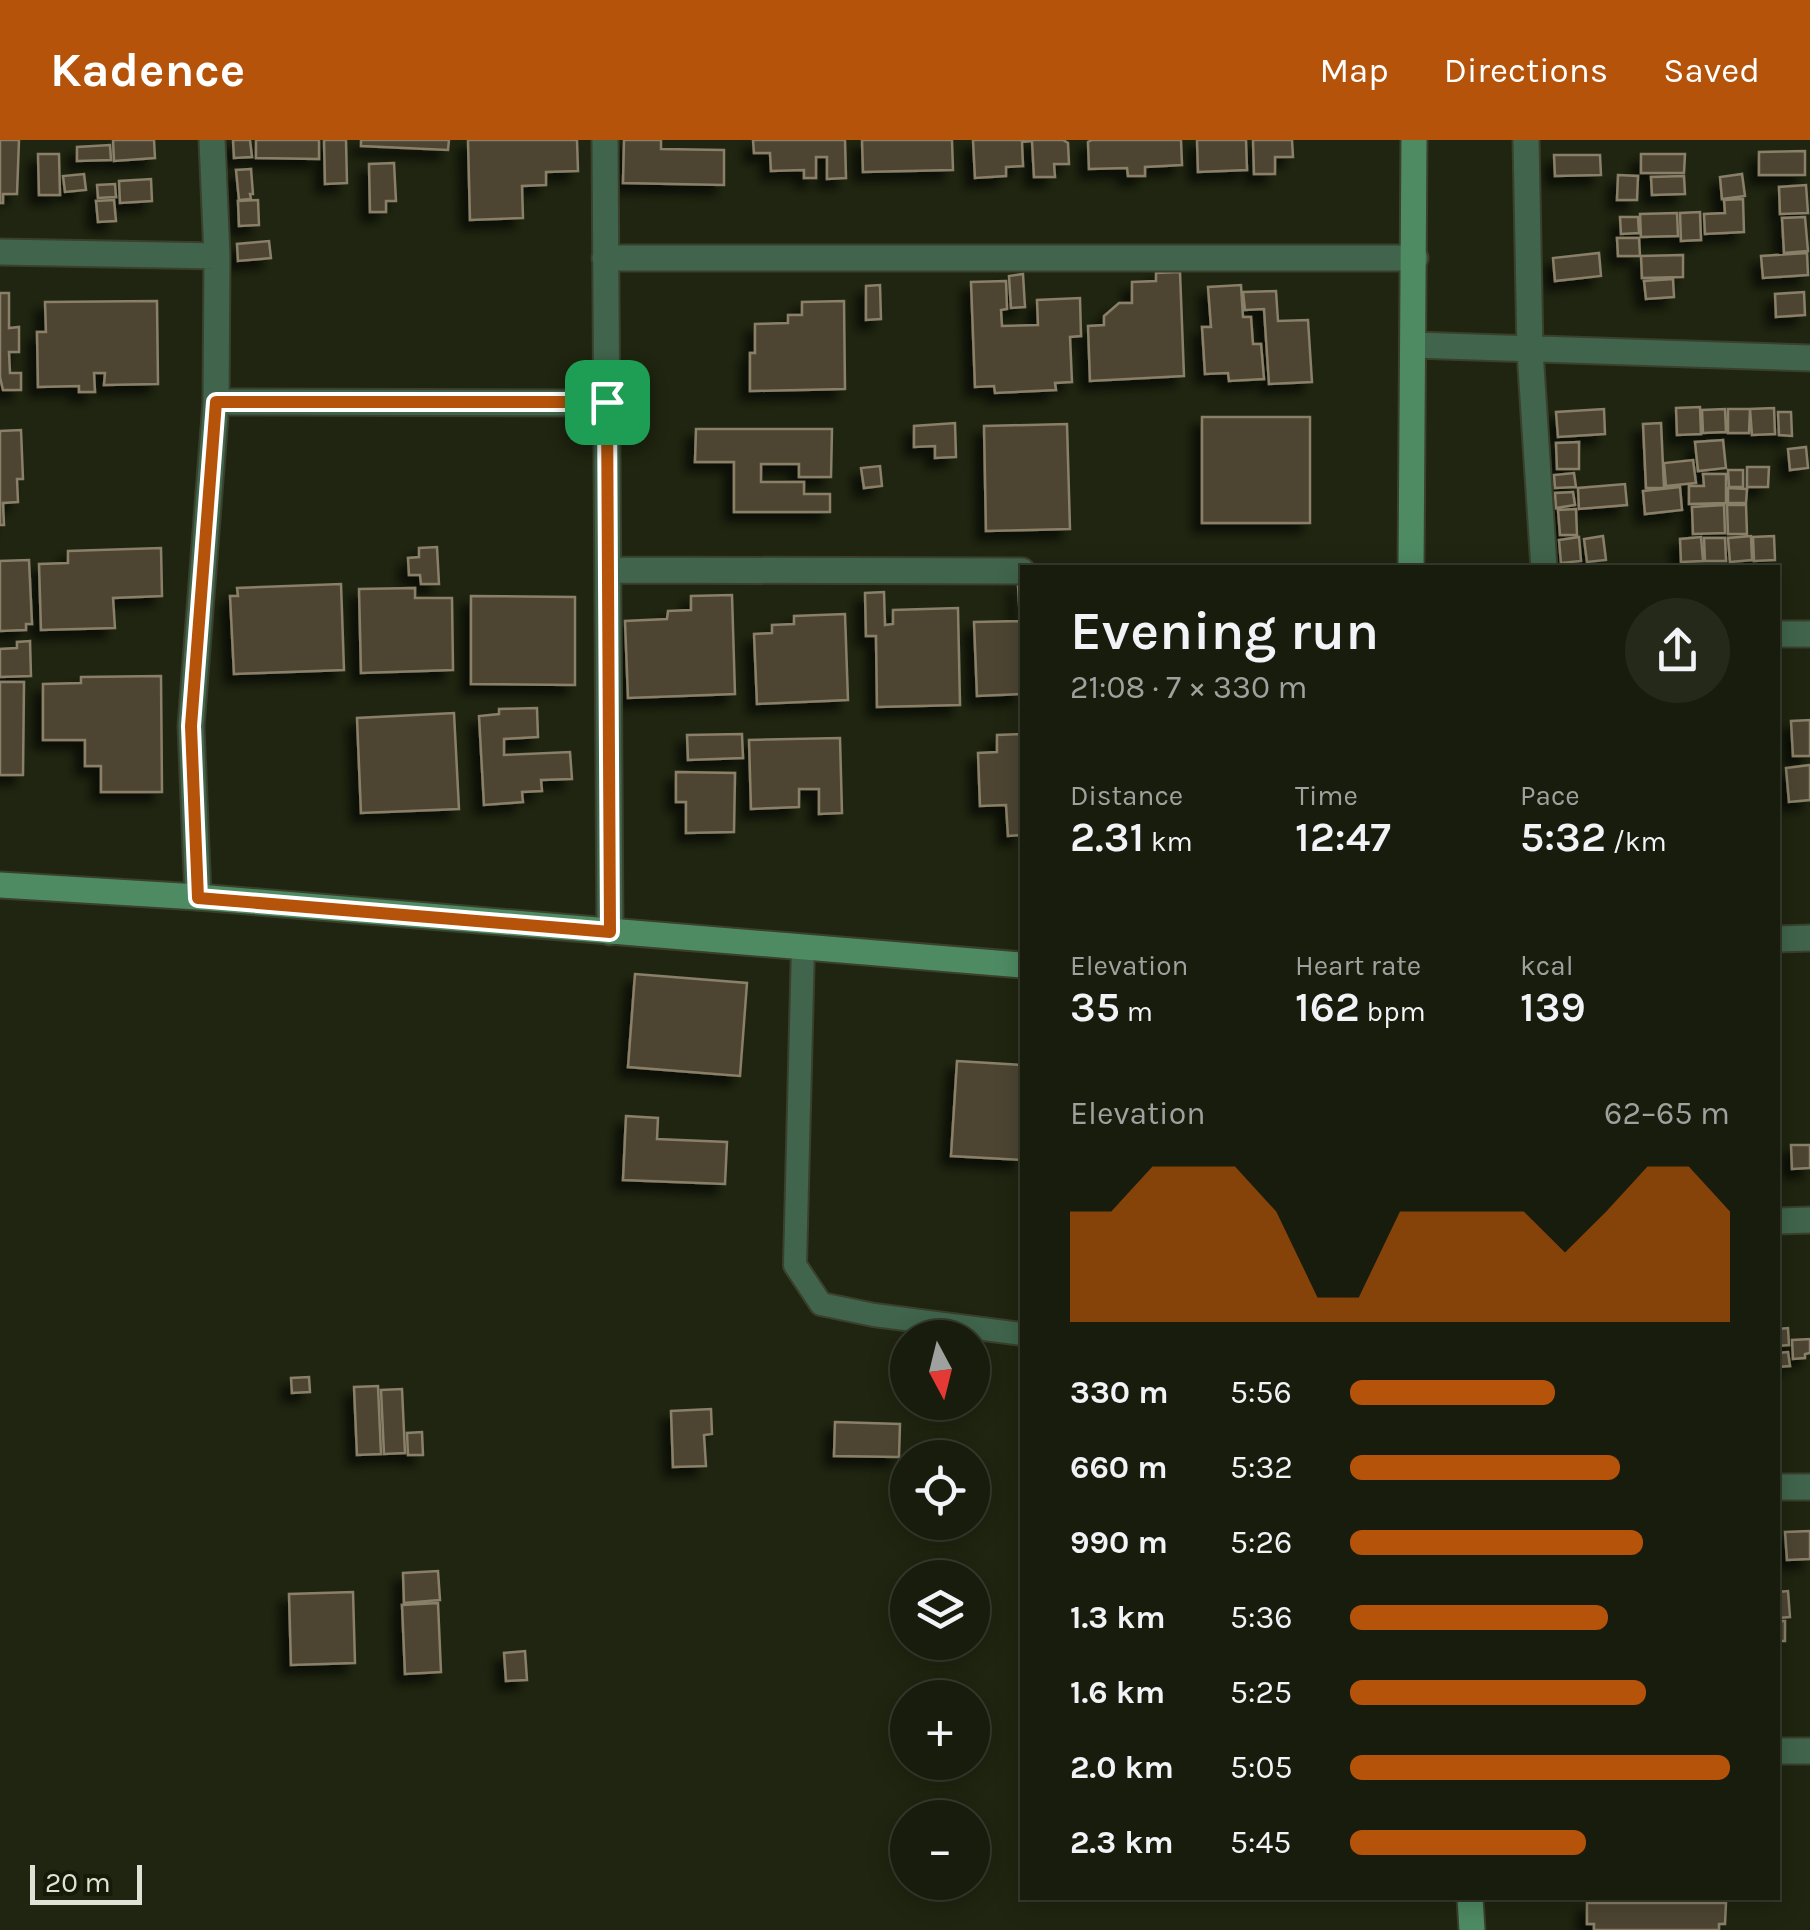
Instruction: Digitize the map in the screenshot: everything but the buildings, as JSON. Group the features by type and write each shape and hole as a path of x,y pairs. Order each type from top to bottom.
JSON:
{"street":[{"path":"198,898 191,726 216,402 212,140"},
{"path":"605,140 610,932"},
{"path":"1411,565 1414,140"},
{"path":"1526,140 1530,350 1544,565"},
{"path":"0,252 216,256"},
{"path":"605,258 1415,258"},
{"path":"1414,345 1810,358"},
{"path":"216,402 607,402"},
{"path":"608,570 1020,571"},
{"path":"1780,634 1810,634"},
{"path":"0,884 1020,965"},
{"path":"1780,939 1810,938"},
{"path":"1780,1220 1810,1220"},
{"path":"1780,1488 1810,1487"},
{"path":"1780,1750 1810,1751"},
{"path":"1470,1900 1472,1930"}],"lane":[{"path":"804,947 795,1265 821,1304 874,1315 1020,1334"}],"route":[{"path":"216,402 607,402 610,932 198,898 191,726 216,402"}]}
